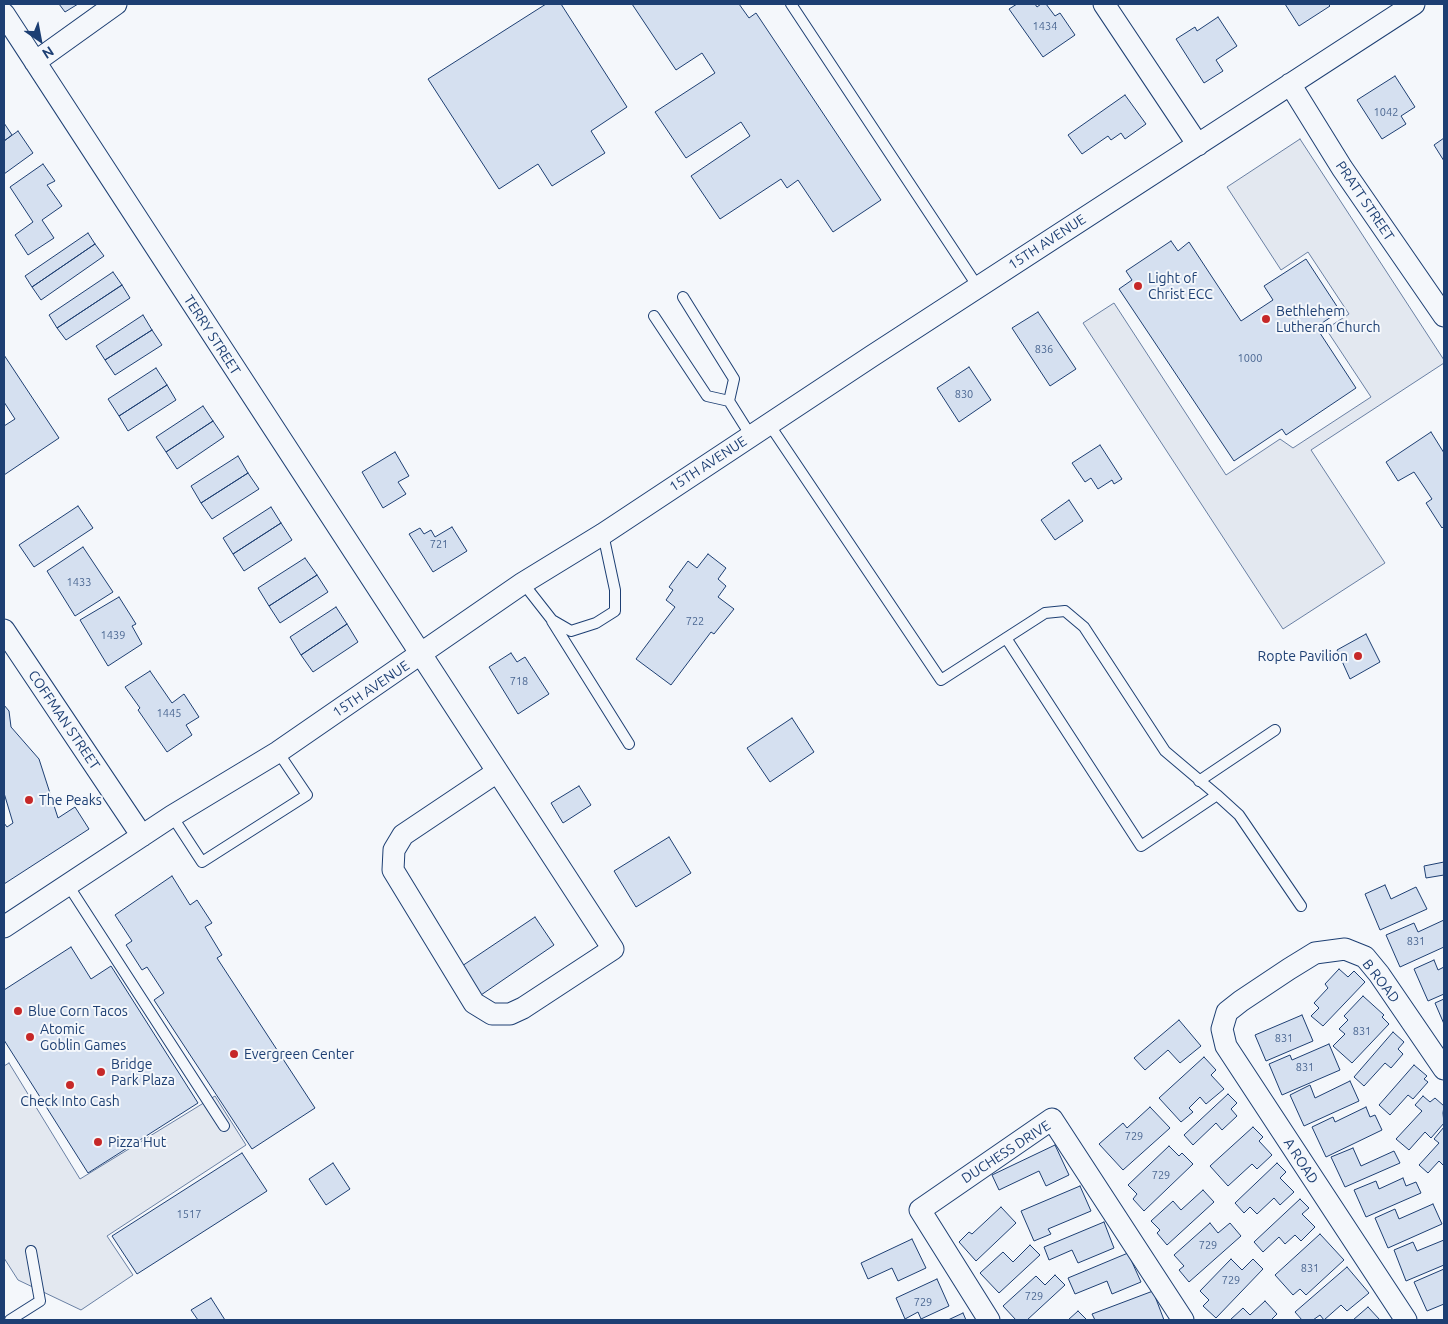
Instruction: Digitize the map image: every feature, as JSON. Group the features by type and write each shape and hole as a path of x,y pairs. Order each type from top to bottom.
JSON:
{"street":[{"path":"35,62 116,4"},
{"path":"1104,4 1198,145"},
{"name":"15TH AVENUE","path":"4,927 172,816 278,752 523,583 603,534 978,287 1198,145 1290,84 1389,10 1414,4"},
{"name":"TERRY STREET","path":"4,14 613,949 523,1008 510,1014 492,1014 474,1003 393,870 394,850 403,835 497,772"},
{"name":"PRATT STREET","path":"1290,84 1342,168 1444,316"},
{"name":"COFFMAN STREET","path":"4,630 142,836"},
{"name":"B ROAD","path":"1241,1000 1315,953 1345,949 1365,957 1379,974 1444,1069"},
{"name":"A ROAD","path":"1241,1000 1227,1012 1224,1020 1222,1029 1226,1046 1406,1320"},
{"name":"DUCHESS DRIVE","path":"989,1320 920,1210 1052,1119 1183,1320"}],"lane":[{"path":"791,4 978,287"},
{"path":"683,297 734,379 729,400 751,436"},
{"path":"654,316 707,396 729,400"},
{"path":"769,424 941,680 1045,613 1065,611 1084,627 1165,751 1239,815 1301,906"},
{"path":"552,620 571,630 596,623 616,611 615,590 603,534"},
{"path":"523,583 552,620 629,744"},
{"path":"1006,638 1141,846 1217,795"},
{"path":"1199,781 1275,730"},
{"path":"172,816 202,862 307,795 278,752"},
{"path":"68,884 224,1126"},
{"path":"10,1320 40,1301 30,1251"}],"shaded area":[{"path":"1300,139 1444,360 1444,363 1311,450 1385,563 1283,629 1083,323 1114,303 1226,475 1280,439 1293,448 1371,397 1326,329 1349,314 1308,252 1281,270 1227,187"},
{"path":"9,1063 80,1179 215,1096 246,1145 107,1236 133,1275 81,1310 18,1280 4,1258 4,1066"}],"building":[{"path":"59,4 78,4 65,12"},
{"path":"546,4 561,4 627,107 591,131 605,153 552,186 538,164 499,189 428,79"},
{"path":"632,4 739,4 749,18 756,13 881,200 833,232 798,180 787,188 781,179 720,219 691,176 750,136 741,122 686,158 655,112 715,73 702,53 676,70"},
{"path":"1017,4 1035,4 1037,7 1041,4 1046,4 1055,16 1060,13 1075,35 1043,57 1009,9"},
{"path":"1285,4 1328,4 1330,6 1299,26"},
{"path":"1218,17 1237,46 1216,60 1223,71 1204,83 1176,39 1195,27 1197,31"},
{"path":"1395,76 1415,107 1401,116 1406,124 1382,139 1357,100"},
{"path":"1125,95 1146,124 1125,139 1121,133 1111,140 1108,136 1082,154 1068,135"},
{"path":"4,123 12,135 4,141"},
{"path":"18,131 33,153 4,174 4,141"},
{"path":"1444,138 1444,161 1434,145"},
{"path":"43,164 55,181 47,185 62,206 42,220 54,238 28,255 15,235 33,222 10,187"},
{"path":"88,233 95,244 32,287 25,276"},
{"path":"1171,241 1178,251 1189,242 1241,321 1273,300 1264,286 1306,259 1340,311 1316,327 1356,388 1286,435 1282,429 1234,461 1119,289 1132,280 1126,271"},
{"path":"95,244 104,256 41,300 32,287"},
{"path":"113,272 122,285 57,328 49,315"},
{"path":"122,285 130,298 66,340 57,328"},
{"path":"1038,312 1076,369 1050,386 1012,328"},
{"path":"143,315 152,330 105,360 96,346"},
{"path":"152,330 162,345 115,375 105,360"},
{"path":"4,355 59,438 4,475 4,426 15,419 4,402"},
{"path":"969,367 991,400 959,422 937,388"},
{"path":"156,368 167,385 119,416 108,399"},
{"path":"167,385 176,400 128,431 119,416"},
{"path":"203,406 213,421 166,452 156,437"},
{"path":"213,421 224,437 177,469 166,452"},
{"path":"1431,432 1444,453 1444,526 1442,528 1426,503 1432,499 1414,472 1398,481 1386,462"},
{"path":"1100,445 1122,479 1114,484 1112,480 1098,489 1091,478 1085,482 1072,463"},
{"path":"395,452 409,476 398,482 406,494 383,508 362,472"},
{"path":"238,456 248,473 201,503 191,486"},
{"path":"248,473 259,489 212,519 201,503"},
{"path":"1069,500 1083,521 1055,540 1041,520"},
{"path":"78,506 93,528 34,567 19,545"},
{"path":"271,507 281,523 233,554 223,538"},
{"path":"281,523 292,540 244,571 233,554"},
{"path":"452,527 467,551 433,572 409,534 420,528 424,534 431,530 435,537"},
{"path":"83,547 113,592 75,616 47,571"},
{"path":"708,554 726,568 718,579 726,586 718,597 734,609 714,634 711,632 671,685 636,659 675,607 666,600 673,590 669,587 688,561 697,568"},
{"path":"305,558 317,575 269,606 258,588"},
{"path":"317,575 328,592 280,623 269,606"},
{"path":"119,597 136,624 132,626 142,644 108,666 80,620"},
{"path":"336,607 347,624 301,655 290,637"},
{"path":"347,624 358,642 313,672 301,655"},
{"name":"Ropte Pavilion","path":"1366,634 1380,662 1350,679 1337,650"},
{"path":"511,653 517,662 525,657 549,694 518,714 489,667"},
{"path":"150,671 172,703 184,694 199,717 186,725 192,735 167,752 138,710 140,708 125,687"},
{"name":"The Peaks","path":"4,705 9,711 11,727 39,759 58,818 75,807 89,829 4,884 4,823 7,827 13,823 4,793"},
{"path":"792,718 814,752 770,782 747,748"},
{"path":"579,786 591,805 563,823 551,803"},
{"path":"669,837 691,873 636,907 614,871"},
{"path":"1444,862 1444,875 1426,878 1424,866"},
{"name":"Evergreen Center","path":"172,876 190,905 197,900 212,923 205,927 222,955 217,958 315,1108 252,1149 154,1000 164,993 147,967 142,970 126,945 132,941 115,915"},
{"path":"1385,885 1391,899 1416,887 1427,909 1380,930 1365,894"},
{"path":"535,917 554,945 481,995 462,966"},
{"path":"1444,920 1444,947 1400,967 1386,935 1414,923 1418,932"},
{"name":"Bridge Park Plaza","path":"71,947 91,979 111,966 198,1103 88,1173 4,1040 4,990"},
{"path":"1434,960 1438,970 1444,967 1444,994 1428,1001 1414,969"},
{"path":"1339,969 1348,977 1354,971 1365,982 1323,1026 1311,1016 1319,1008 1314,1003 1328,988 1325,984"},
{"path":"1363,996 1384,1015 1382,1017 1389,1024 1352,1063 1333,1046 1345,1034 1339,1029 1348,1020 1344,1016"},
{"path":"1444,999 1444,1024 1435,1003"},
{"path":"1302,1015 1313,1041 1266,1061 1255,1035"},
{"path":"1179,1020 1201,1046 1180,1063 1168,1050 1145,1070 1134,1058"},
{"path":"1393,1032 1404,1042 1398,1049 1403,1054 1391,1068 1385,1063 1364,1086 1354,1077"},
{"path":"1329,1044 1340,1070 1282,1095 1269,1064 1290,1055 1292,1060"},
{"path":"1204,1057 1216,1070 1211,1075 1224,1089 1206,1104 1200,1097 1189,1108 1193,1112 1181,1122 1159,1098"},
{"path":"1414,1065 1427,1076 1424,1079 1428,1082 1413,1099 1408,1095 1390,1115 1379,1105"},
{"path":"1350,1081 1359,1101 1304,1126 1290,1095 1310,1085 1315,1098"},
{"path":"1228,1094 1237,1103 1231,1109 1237,1116 1222,1130 1216,1123 1193,1145 1184,1135"},
{"path":"1423,1096 1430,1102 1435,1098 1444,1106 1444,1123 1431,1138 1425,1132 1409,1150 1396,1139 1422,1111 1415,1105"},
{"path":"1150,1107 1170,1128 1123,1170 1099,1144 1123,1123 1127,1128"},
{"path":"1366,1107 1370,1117 1375,1115 1382,1130 1326,1157 1312,1127 1333,1117 1335,1122"},
{"path":"1253,1127 1263,1137 1259,1141 1272,1155 1257,1169 1252,1164 1228,1186 1210,1166"},
{"path":"1444,1127 1444,1166 1439,1161 1428,1173 1419,1165 1439,1143 1434,1139"},
{"path":"1055,1145 1069,1175 1046,1186 1039,1171 999,1190 992,1175"},
{"path":"1169,1146 1179,1156 1182,1153 1193,1164 1144,1211 1133,1199 1137,1194 1128,1185"},
{"path":"1353,1148 1361,1166 1394,1151 1400,1163 1345,1187 1331,1157"},
{"path":"242,1153 267,1191 137,1274 112,1236"},
{"path":"333,1163 350,1189 326,1205 309,1179"},
{"path":"1277,1163 1286,1172 1280,1178 1294,1192 1280,1205 1274,1198 1257,1214 1250,1207 1244,1213 1235,1203"},
{"path":"1403,1178 1406,1186 1416,1182 1421,1193 1366,1217 1354,1190 1376,1181 1379,1189"},
{"path":"1080,1186 1091,1211 1048,1229 1051,1234 1034,1241 1021,1211"},
{"path":"1203,1190 1214,1202 1167,1245 1157,1233 1160,1230 1151,1221 1173,1201 1181,1210"},
{"path":"1300,1199 1309,1208 1302,1214 1315,1227 1301,1241 1295,1235 1285,1244 1279,1237 1263,1252 1254,1242"},
{"path":"1433,1204 1442,1224 1388,1248 1375,1218 1395,1209 1399,1219"},
{"path":"1001,1207 1016,1223 976,1261 959,1242 969,1232 972,1234"},
{"path":"1104,1222 1114,1248 1078,1263 1072,1250 1049,1260 1044,1247"},
{"path":"1210,1223 1218,1233 1230,1223 1241,1236 1189,1282 1179,1270 1184,1266 1174,1255"},
{"path":"1320,1234 1344,1260 1306,1295 1300,1289 1293,1295 1275,1275"},
{"path":"912,1239 926,1268 898,1281 892,1268 868,1279 861,1263"},
{"path":"1444,1240 1444,1265 1406,1281 1394,1250 1413,1242 1417,1251"},
{"path":"1030,1245 1040,1255 999,1293 980,1273 1003,1252 1013,1262"},
{"path":"1128,1253 1141,1282 1112,1294 1107,1281 1075,1294 1068,1278"},
{"path":"1231,1259 1242,1270 1253,1259 1263,1269 1216,1318 1203,1306 1209,1300 1200,1291"},
{"path":"1347,1267 1369,1293 1347,1311 1341,1305 1324,1320 1320,1315 1313,1320 1302,1320 1295,1312"},
{"path":"1444,1269 1444,1304 1427,1311 1414,1282"},
{"path":"1055,1275 1065,1285 1027,1320 1016,1320 1003,1306 1036,1276 1045,1285"},
{"path":"937,1279 949,1306 921,1319 918,1312 905,1319 896,1298"},
{"path":"1153,1291 1164,1320 1095,1320 1092,1314"},
{"path":"211,1298 225,1320 198,1320 191,1310"},
{"path":"1265,1301 1277,1314 1271,1320 1230,1320 1243,1308 1250,1315"},
{"path":"1368,1307 1380,1320 1353,1320"},
{"path":"1078,1311 1087,1320 1068,1320"},
{"path":"963,1313 966,1320 948,1320"}],"place":[{"name":"Light of Christ ECC","path":"1138,286"},
{"name":"Bethlehem Lutheran Church","path":"1266,319"},
{"name":"Ropte Pavilion","path":"1358,656"},
{"name":"The Peaks","path":"29,800"},
{"name":"Blue Corn Tacos","path":"18,1011"},
{"name":"Atomic Goblin Games","path":"30,1037"},
{"name":"Evergreen Center","path":"234,1054"},
{"name":"Bridge Park Plaza","path":"101,1072"},
{"name":"Check Into Cash","path":"70,1085"},
{"name":"Pizza Hut","path":"98,1142"}]}
